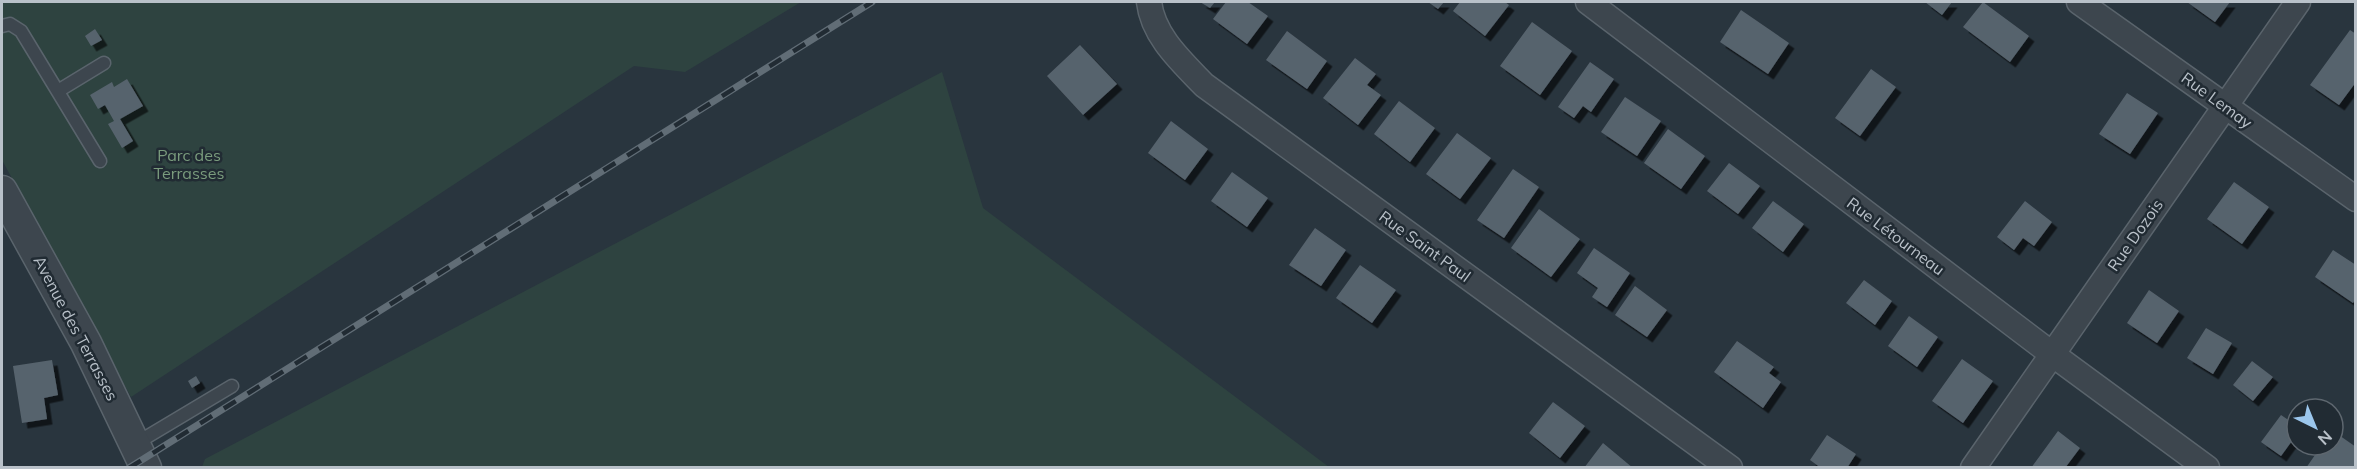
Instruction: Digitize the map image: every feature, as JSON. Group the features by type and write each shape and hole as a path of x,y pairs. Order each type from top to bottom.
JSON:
{"street":[{"name":"Rue Saint Paul","path":"1149,2 1151,18 1169,47 1204,86 1730,468"},
{"name":"Rue Létourneau","path":"1588,2 2052,354 2207,468"},
{"name":"Rue Lemay","path":"2079,2 2355,199"},
{"name":"Rue Dozois","path":"1973,468 2298,2"},
{"name":"Avenue des Terrasses","path":"2,191 58,290 141,456"}],"lane":[{"path":"2,26 10,24 21,31 100,161"},
{"path":"58,91 104,63"},
{"path":"141,456 232,386"}],"green space":[{"name":"Parc des Terrasses","path":"2,2 801,2 685,72 634,66 131,397 2,160"},
{"path":"942,72 983,208 1329,467 202,467 205,459"}],"building":[{"path":"1200,2 1215,2 1210,8"},
{"path":"1226,2 1248,2 1268,16 1247,44 1213,19"},
{"path":"1428,2 1444,2 1438,9"},
{"path":"1460,2 1505,2 1509,5 1485,36 1453,11"},
{"path":"1925,2 1952,2 1942,15"},
{"path":"1983,2 2029,36 2010,62 1963,27"},
{"path":"2187,2 2230,2 2215,22"},
{"path":"1741,10 1789,43 1768,74 1720,42"},
{"path":"1532,22 1572,51 1540,95 1500,66"},
{"path":"95,29 102,40 91,46 85,36"},
{"path":"2350,30 2356,34 2356,82 2339,105 2310,85"},
{"path":"1287,31 1327,61 1307,89 1266,60"},
{"path":"1080,45 1117,84 1083,115 1047,76"},
{"path":"1355,58 1376,74 1367,85 1381,95 1358,125 1323,98"},
{"path":"1590,62 1614,79 1591,112 1583,106 1574,118 1558,107"},
{"path":"1871,69 1896,87 1860,136 1835,118"},
{"path":"127,79 143,106 120,119 133,141 122,148 108,124 114,121 105,105 98,109 90,95 112,82 114,87"},
{"path":"2127,93 2158,113 2130,154 2099,134"},
{"path":"1625,97 1661,121 1637,156 1601,132"},
{"path":"1399,101 1435,128 1410,162 1374,134"},
{"path":"1171,121 1208,149 1185,180 1148,153"},
{"path":"1668,129 1705,156 1681,189 1644,163"},
{"path":"1457,133 1491,158 1460,199 1426,174"},
{"path":"1729,163 1760,186 1738,214 1707,191"},
{"path":"1513,169 1539,187 1504,238 1477,220"},
{"path":"1232,172 1268,198 1247,227 1211,201"},
{"path":"2234,182 2269,207 2242,244 2207,219"},
{"path":"1773,201 1804,224 1783,252 1752,228"},
{"path":"2025,201 2052,222 2034,246 2023,238 2014,250 1997,237"},
{"path":"1539,209 1580,239 1551,277 1511,248"},
{"path":"1315,228 1346,250 1321,286 1289,265"},
{"path":"1594,248 1630,273 1607,307 1592,297 1598,288 1577,273"},
{"path":"2333,250 2356,265 2356,298 2353,303 2315,277"},
{"path":"1360,265 1396,290 1372,323 1336,298"},
{"path":"1864,280 1892,301 1875,325 1846,303"},
{"path":"1635,286 1667,310 1647,337 1615,315"},
{"path":"2149,290 2179,311 2157,343 2127,323"},
{"path":"1909,316 1938,337 1917,367 1888,346"},
{"path":"2206,328 2232,343 2213,374 2187,358"},
{"path":"1737,341 1774,367 1769,373 1781,382 1763,408 1714,372"},
{"path":"1962,359 1993,381 1963,423 1932,401"},
{"path":"52,360 58,395 44,398 47,419 22,423 13,366"},
{"path":"2252,361 2273,377 2253,401 2233,385"},
{"path":"196,376 200,383 192,388 188,381"},
{"path":"1553,402 1585,426 1560,458 1529,433"},
{"path":"2281,415 2285,418 2285,450 2281,456 2261,442"},
{"path":"2058,431 2080,448 2065,468 2031,468"},
{"path":"1827,435 1856,454 1847,468 1821,468 1810,460"},
{"path":"2345,439 2356,447 2356,468 2306,468 2314,457 2345,457"},
{"path":"1603,443 1633,468 1584,468"}],"railway":[{"path":"129,468 872,2"}]}
